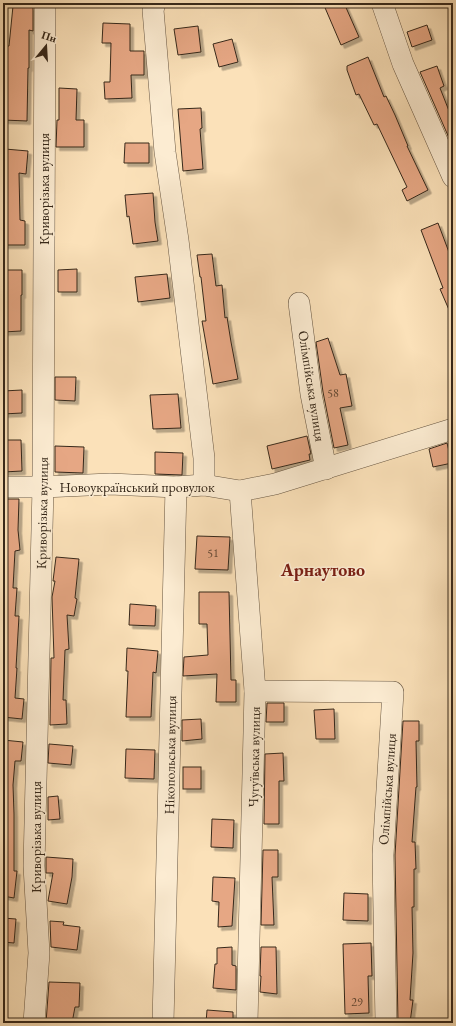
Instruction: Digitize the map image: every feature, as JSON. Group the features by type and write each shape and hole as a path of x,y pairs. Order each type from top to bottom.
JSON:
{"street":[{"name":"Криворізька вулиця","path":"34,1023 39,953 34,866 43,487 45,3"},
{"path":"155,3 153,10 165,152 179,248 204,458 204,485"},
{"path":"382,3 403,64 453,177"},
{"name":"Олімпійська вулиця","path":"298,303 311,394 326,469"},
{"name":"Новоукраїнський провулок","path":"3,487 110,484 176,487 204,485 240,491 275,484 453,429"},
{"name":"Нікопольська вулиця","path":"163,1023 176,487"},
{"name":"Чугуївська вулиця","path":"240,491 255,691 247,1023"},
{"name":"Олімпійська вулиця","path":"255,691 393,692 383,856 386,1023"}],"building":[{"path":"323,3 344,3 359,37 341,45"},
{"path":"13,6 33,7 33,31 29,30 27,121 3,120 3,89 6,89 5,46 9,46"},
{"path":"103,23 130,24 130,51 144,51 144,75 131,75 132,98 105,99 104,82 110,82 111,43 102,43"},
{"path":"427,25 432,40 412,47 407,32"},
{"path":"198,26 201,52 178,55 174,29"},
{"path":"232,39 238,62 219,67 213,44"},
{"path":"368,57 384,97 386,96 395,115 407,146 428,190 407,201 402,190 407,187 377,124 374,125 359,94 356,95 347,70 347,66"},
{"path":"437,66 444,86 440,88 453,121 453,147 420,72"},
{"path":"59,88 77,89 76,120 84,120 84,147 56,147 57,120 59,120"},
{"path":"201,108 202,128 200,129 203,169 183,171 178,109"},
{"path":"125,143 149,143 149,163 124,163"},
{"path":"5,149 28,151 26,174 19,173 20,220 25,221 25,245 4,245 3,171"},
{"path":"153,193 158,241 133,244 129,216 127,217 125,195"},
{"path":"438,223 453,263 453,319 440,289 443,288 421,230"},
{"path":"212,254 216,286 222,285 225,318 227,317 238,379 213,384 202,321 206,321 197,255"},
{"path":"77,269 77,292 58,292 58,270"},
{"path":"3,270 22,270 21,331 3,332"},
{"path":"167,274 170,298 138,302 135,277"},
{"path":"328,338 340,375 346,374 352,406 340,408 348,445 334,448 323,392 316,342"},
{"path":"55,377 76,377 75,401 55,400"},
{"path":"22,390 22,413 3,414 3,391"},
{"path":"178,394 181,428 153,429 150,395"},
{"path":"307,436 311,454 309,454 310,460 272,469 267,446"},
{"path":"3,440 21,440 22,471 3,472"},
{"path":"447,443 452,463 433,467 429,449"},
{"path":"55,446 84,447 83,473 55,472"},
{"path":"155,452 183,453 182,475 155,474"},
{"path":"3,499 19,499 18,530 20,550 15,551 13,588 17,588 15,616 19,616 15,698 24,699 22,719 3,717"},
{"path":"197,536 230,537 228,570 195,569"},
{"path":"56,557 79,559 75,598 77,599 74,616 67,615 69,649 65,650 63,700 66,700 67,724 50,725 51,658 54,658 52,597 55,581 53,581"},
{"path":"199,592 229,592 231,680 236,680 236,702 216,702 217,674 183,676 184,657 208,655 207,624 199,624"},
{"path":"130,604 156,606 155,626 129,625"},
{"path":"127,648 158,651 156,673 153,672 151,717 126,717 128,671 126,671"},
{"path":"267,703 284,703 284,722 266,722"},
{"path":"334,709 335,739 316,739 314,710"},
{"path":"201,719 202,739 182,741 182,720"},
{"path":"403,721 419,721 419,741 416,741 417,787 412,842 415,842 416,869 414,869 414,907 412,907 413,953 410,1000 413,1000 410,1023 398,1023 395,855"},
{"path":"3,740 23,742 21,761 15,761 13,785 14,871 17,871 14,898 3,896"},
{"path":"49,744 73,746 71,765 48,763"},
{"path":"126,749 155,750 154,779 125,778"},
{"path":"283,753 284,781 279,781 279,824 264,824 265,754"},
{"path":"183,767 201,767 201,789 183,789"},
{"path":"58,796 60,819 48,820 48,797"},
{"path":"212,819 234,820 233,848 211,847"},
{"path":"263,850 278,850 278,877 272,877 274,925 261,925"},
{"path":"46,857 73,859 72,877 67,904 48,901 53,873 46,873"},
{"path":"213,877 235,878 232,926 218,927 219,902 212,901"},
{"path":"344,893 368,894 368,921 343,920"},
{"path":"3,918 16,919 14,943 3,942"},
{"path":"50,921 64,922 63,925 80,927 77,950 51,947"},
{"path":"371,943 372,976 368,976 369,1013 345,1014 343,944"},
{"path":"232,947 232,965 236,966 236,990 213,988 215,964 217,964 217,948"},
{"path":"261,947 276,947 277,994 260,992"},
{"path":"49,982 80,983 79,1007 75,1007 72,1023 46,1023"},
{"path":"207,1010 233,1012 233,1023 206,1023"}],"district":[{"name":"Арнаутово","path":"323,570"}]}
